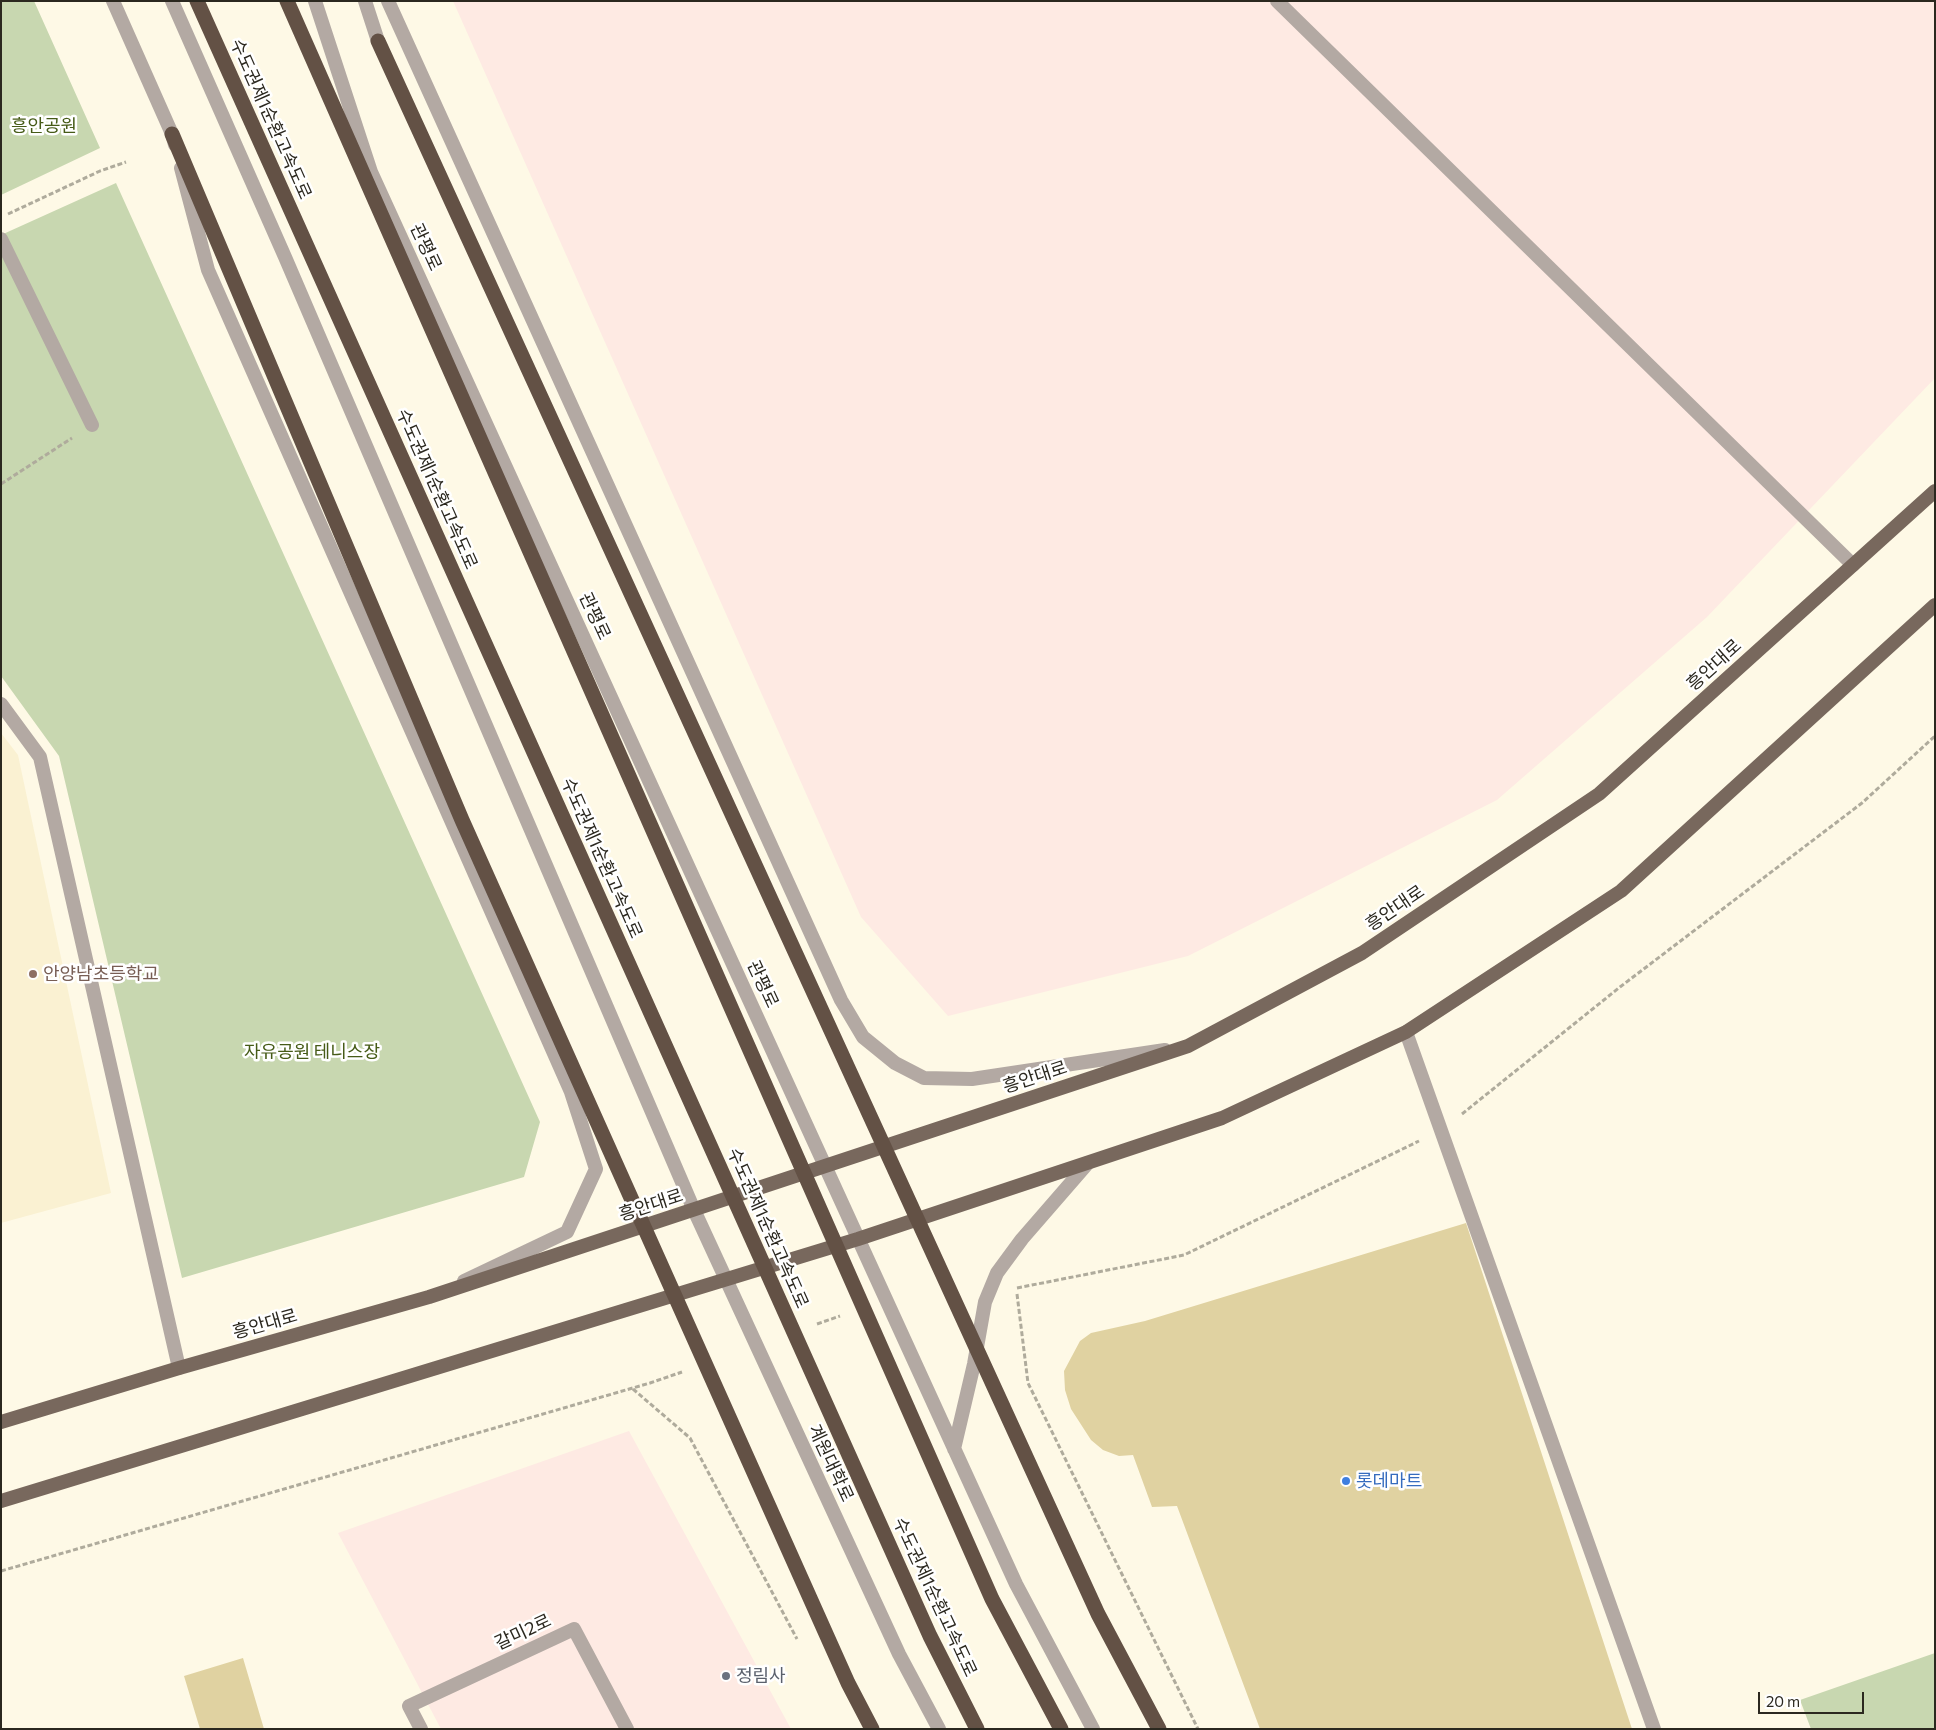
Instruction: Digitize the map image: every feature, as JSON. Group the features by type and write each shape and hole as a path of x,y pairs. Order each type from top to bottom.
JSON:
{"highway":[{"name":"수도권제1순환고속도로","path":"198,1 926,1626 977,1729"},
{"path":"287,1 988,1590 1061,1729"},
{"path":"378,41 1098,1614 1159,1729"},
{"path":"172,134 462,820 844,1674 872,1729"}],"main road":[{"name":"흥안대로","path":"1,1422 179,1368 429,1297 1188,1046 1362,953 1599,794 1935,491"},
{"path":"1,1501 858,1239 1222,1118 1406,1032 1621,890 1935,605"}],"street":[{"path":"113,1 172,134 208,270 571,1092 596,1169 567,1232 429,1297"},
{"path":"172,1 285,257 694,1210"},
{"name":"관평로","path":"315,1 371,172 858,1239"},
{"path":"365,1 378,41"},
{"path":"388,1 841,1000 863,1037 895,1064 924,1078 972,1079 1188,1046"},
{"path":"1277,1 1853,565"},
{"path":"1,239 92,425"},
{"path":"1,704 40,757 179,1368"},
{"path":"1406,1032 1654,1729"},
{"path":"954,1449 974,1364 984,1302 997,1273 1022,1239 1088,1163"},
{"name":"계원대학로","path":"694,1210 899,1654 939,1729"},
{"path":"858,1239 1016,1584 1093,1729"},
{"name":"갈미2로","path":"421,1729 409,1706 574,1628 627,1729"}],"path":[{"path":"1,218 100,171 126,162"},
{"path":"1,484 92,425"},
{"path":"1016,1288 1028,1383 1198,1729"},
{"path":"632,1388 690,1438 798,1641"}],"shaded area":[{"path":"453,1 1935,1 1935,378 1707,617 1497,800 1188,956 948,1016 861,917"},
{"name":"안양남초등학교","path":"1,733 18,755 111,1193 1,1223"},
{"path":"629,1431 791,1729 441,1729 338,1533"}],"green space":[{"name":"흥안공원","path":"1,1 34,1 100,148 1,195"},
{"name":"자유공원 테니스장","path":"116,183 540,1122 524,1177 182,1278 59,756 1,676 1,235"},
{"path":"1935,1653 1935,1729 1811,1729 1800,1700"}],"building":[{"name":"롯데마트","path":"1466,1223 1632,1729 1260,1729 1177,1506 1152,1507 1133,1455 1119,1456 1103,1450 1091,1440 1071,1409 1065,1390 1064,1371 1080,1341 1091,1333 1145,1321"},
{"path":"243,1658 264,1729 200,1729 184,1676"}],"place":[{"name":"안양남초등학교","path":"33,974"},
{"name":"롯데마트","path":"1346,1481"},
{"name":"정림사","path":"726,1676"}]}
